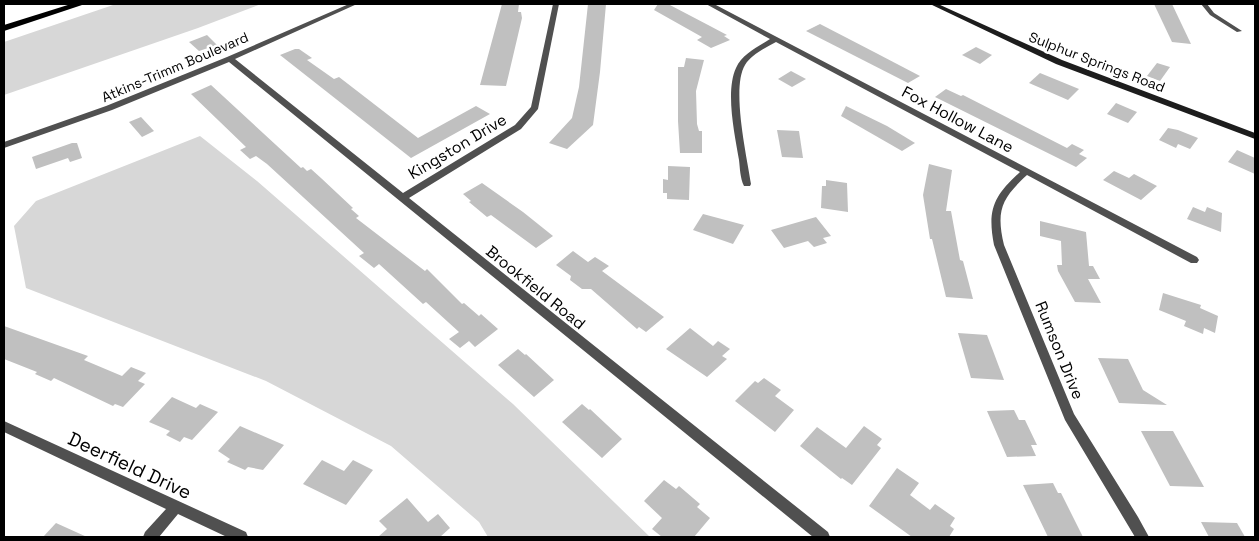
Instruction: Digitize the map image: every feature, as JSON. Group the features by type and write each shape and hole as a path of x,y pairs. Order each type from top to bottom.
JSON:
{"highway":[{"path":"4,28 80,4"}],"street":[{"name":"Atkins-Trimm Boulevard","path":"4,145 109,108 354,4"},
{"name":"Kingston Drive","path":"402,198 518,127 535,107 556,4"},
{"name":"Fox Hollow Lane","path":"710,4 1194,260"},
{"name":"Sulphur Springs Road","path":"933,4 1058,62 1255,136"},
{"path":"1204,4 1212,14 1239,31"},
{"path":"747,184 735,80 744,61 776,39"},
{"name":"Brookfield Road","path":"230,58 823,537"},
{"name":"Rumson Drive","path":"1026,171 1002,193 996,206 994,218 999,245 1069,416 1083,442 1130,514 1142,537"},
{"name":"Deerfield Drive","path":"4,426 241,537"},
{"path":"150,537 176,507"}],"shaded area":[{"path":"116,4 261,4 198,28 4,95 4,42"},
{"path":"200,136 257,181 513,404 650,537 488,537 479,522 391,446 266,381 26,288 14,226 36,201"}],"building":[{"path":"502,4 519,4 518,12 521,12 522,18 506,86 480,85"},
{"path":"588,4 606,4 593,125 567,149 549,143 572,118 579,87"},
{"path":"658,4 668,4 727,35 724,36 730,40 711,48 697,40 702,37 654,10"},
{"path":"1154,4 1172,4 1191,44 1172,42"},
{"path":"820,24 920,76 908,83 806,31"},
{"path":"207,35 217,45 199,51 189,42"},
{"path":"976,47 992,55 980,64 962,55"},
{"path":"299,49 312,58 307,60 334,79 339,77 418,138 476,106 490,114 411,158 280,55"},
{"path":"686,58 704,60 696,91 697,124 699,131 702,131 702,153 680,153 678,67 684,67"},
{"path":"1157,63 1170,67 1160,81 1147,76"},
{"path":"791,71 806,79 792,87 778,79"},
{"path":"1040,73 1079,89 1068,100 1029,83"},
{"path":"211,85 301,168 303,167 307,171 311,169 321,178 353,208 351,209 359,216 356,218 425,271 427,269 462,304 464,303 479,316 481,314 498,329 475,347 469,341 460,348 449,339 459,332 426,302 423,304 379,264 374,268 359,256 364,253 267,164 256,156 250,159 240,150 246,147 191,94"},
{"path":"946,89 961,96 963,95 1067,148 1072,144 1084,150 1079,154 1087,158 1076,167 935,97"},
{"path":"1116,103 1137,112 1128,123 1107,114"},
{"path":"846,106 887,126 915,143 902,151 841,116"},
{"path":"141,117 154,131 142,137 129,122"},
{"path":"1168,128 1198,138 1190,149 1178,144 1176,148 1159,140"},
{"path":"777,130 799,131 803,158 782,157"},
{"path":"77,143 82,158 70,162 68,158 36,169 32,157"},
{"path":"1237,150 1255,158 1255,174 1228,162"},
{"path":"929,164 952,170 946,211 951,211 960,260 963,261 973,299 946,297 932,239 930,239 923,195"},
{"path":"668,166 690,167 689,200 667,199 667,193 663,193 663,179 668,180"},
{"path":"1114,171 1129,178 1134,174 1157,186 1141,200 1103,180"},
{"path":"826,180 847,183 848,212 821,208 822,186 826,186"},
{"path":"482,183 553,236 536,248 491,215 487,217 469,202 471,201 463,194"},
{"path":"1193,207 1205,212 1207,207 1222,213 1221,232 1187,219"},
{"path":"703,214 744,225 733,244 693,230"},
{"path":"816,217 831,236 823,238 827,243 814,247 808,241 784,248 771,230"},
{"path":"1040,221 1086,232 1089,266 1093,266 1100,279 1088,279 1101,303 1075,302 1058,271 1057,265 1062,265 1061,241 1040,236"},
{"path":"573,251 588,262 595,257 609,266 602,271 664,317 646,332 639,327 637,329 591,289 582,289 570,280 571,276 556,265"},
{"path":"1163,293 1201,305 1200,308 1218,316 1215,333 1204,328 1203,334 1184,326 1186,321 1159,310"},
{"path":"4,326 88,356 84,360 122,376 131,367 146,373 138,381 145,384 123,407 115,404 113,406 54,378 51,381 35,374 37,372 4,359"},
{"path":"690,328 713,346 718,341 730,349 722,356 727,359 707,377 666,349"},
{"path":"958,333 987,335 1004,380 971,378"},
{"path":"518,349 554,380 534,397 498,365"},
{"path":"1098,358 1128,359 1143,390 1167,405 1119,403"},
{"path":"764,378 781,390 775,396 794,410 775,432 735,401 755,381 758,383"},
{"path":"172,397 196,408 200,404 218,412 192,440 184,437 180,442 166,435 170,431 149,422"},
{"path":"582,404 590,409 622,439 602,458 562,422"},
{"path":"1014,410 1019,420 1025,420 1037,445 1031,445 1036,456 1007,457 987,411"},
{"path":"240,426 284,445 263,470 248,467 245,470 227,462 230,459 218,451"},
{"path":"864,426 882,439 877,445 881,448 852,485 841,479 800,446 817,427 846,448"},
{"path":"1141,431 1173,431 1204,487 1170,486"},
{"path":"322,460 344,471 353,460 373,470 346,505 303,484"},
{"path":"897,468 919,483 910,495 930,510 935,504 955,518 950,526 954,529 949,537 912,537 869,506"},
{"path":"664,480 676,489 679,486 700,504 697,507 710,518 694,537 662,537 652,529 662,518 644,501"},
{"path":"1053,483 1058,493 1061,493 1083,537 1048,537 1023,485"},
{"path":"407,498 428,522 438,514 450,528 440,537 378,537 387,529 379,521"},
{"path":"1201,522 1237,523 1245,537 1209,537"},
{"path":"56,523 87,537 43,537"}]}
